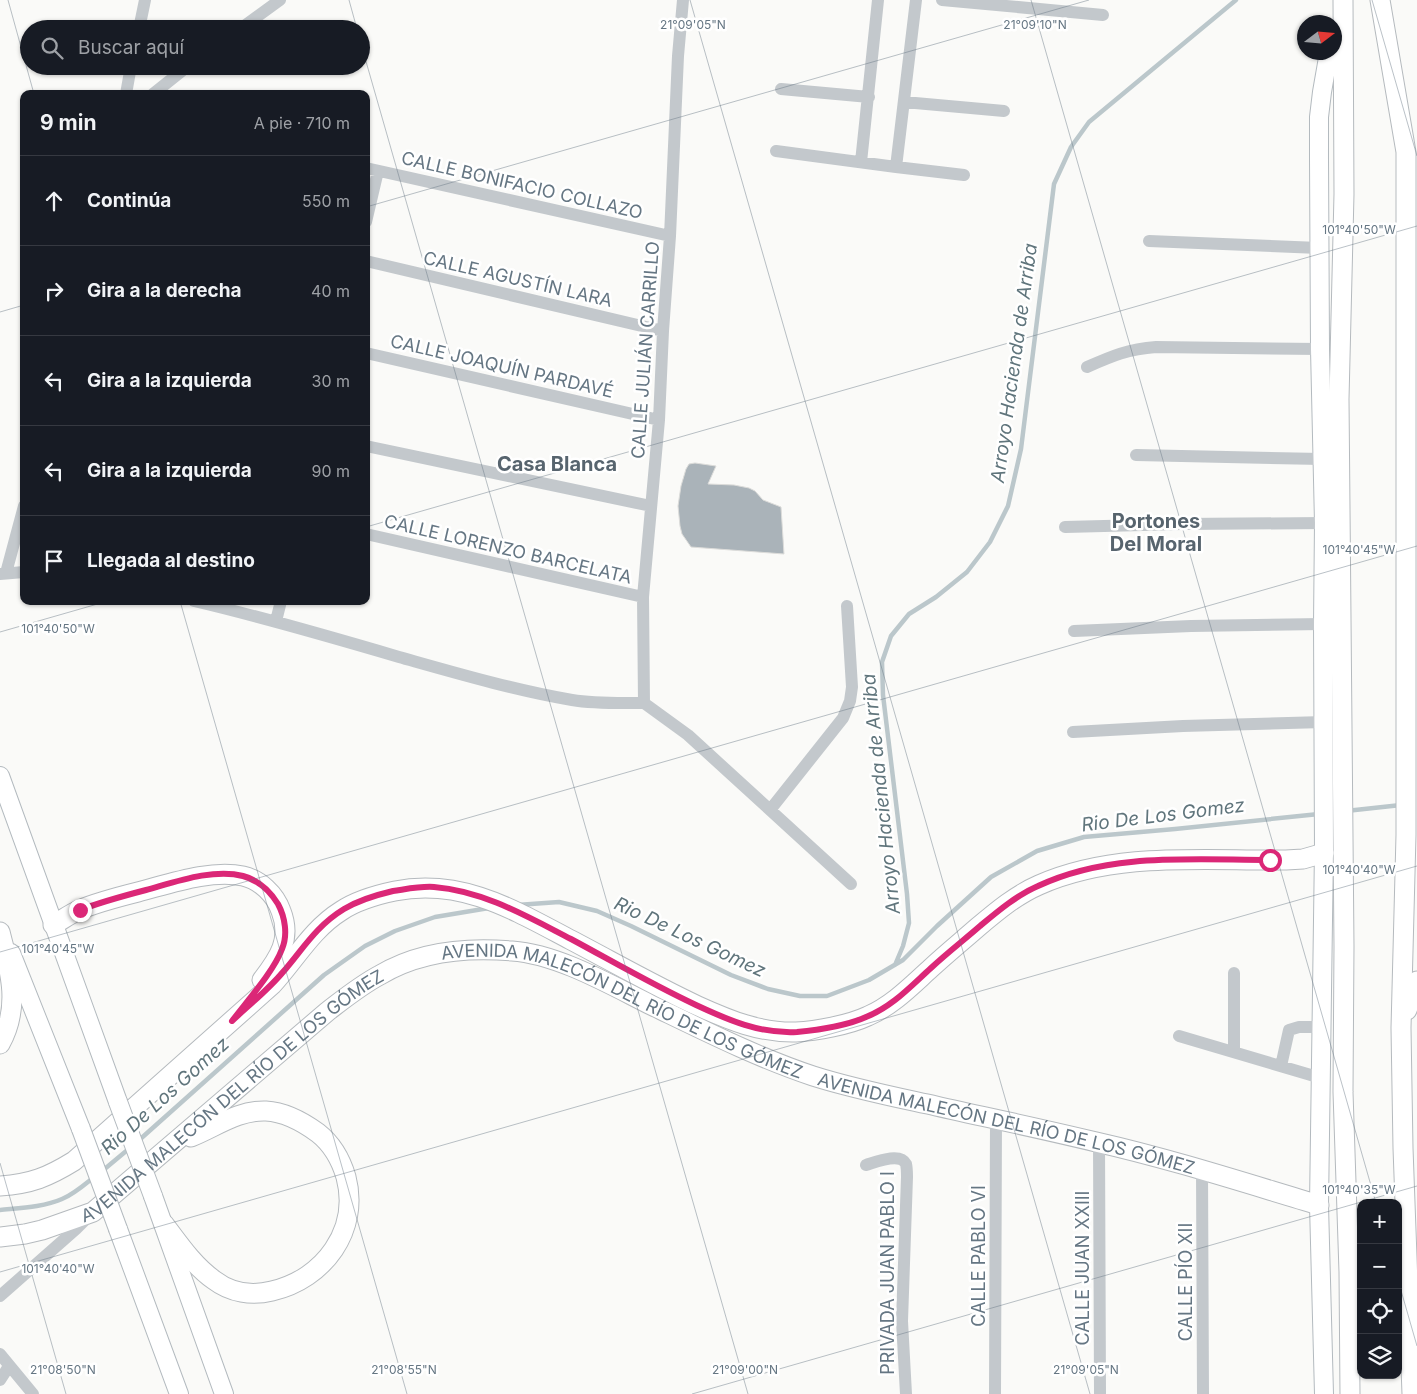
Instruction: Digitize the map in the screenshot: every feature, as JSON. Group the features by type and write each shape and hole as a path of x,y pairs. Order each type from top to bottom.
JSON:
{"main road":[{"path":"1342,0 1344,194 1333,790 1330,853 1344,946 1343,1092 1349,1272 1350,1394"},
{"path":"1380,0 1406,152 1406,835 1401,1028 1412,1394"},
{"path":"1407,210 1417,242"},
{"name":"AVENIDA MALECÓN DEL RÍO DE LOS GÓMEZ","path":"0,1186 18,1185 40,1180 74,1161 272,985 324,923 340,911 363,900 394,891 434,887 475,894 510,908 682,998 729,1020 750,1027 796,1032 830,1028 865,1018 884,1007 902,995 947,953 1010,901 1037,886 1068,874 1096,867 1130,862 1286,860 1330,853"},
{"path":"53,925 96,903 191,879 219,874 235,874 254,880 267,889 280,908 285,927 284,942 280,954 269,972 232,1021"},
{"path":"0,932 10,970 13,992 12,1008 6,1031 0,1044"},
{"name":"AVENIDA MALECÓN DEL RÍO DE LOS GÓMEZ","path":"0,1237 42,1230 93,1212 328,1011 365,984 412,960 446,951 484,949 516,951 551,959 591,974 743,1049 813,1076 859,1090 1099,1142 1319,1205"},
{"path":"1401,1028 1417,981"},
{"path":"164,1224 191,1259 214,1280 230,1289 244,1293 263,1293 295,1284 319,1267 332,1253 339,1241 345,1227 349,1208 349,1190 344,1171 336,1154 324,1138 305,1123 284,1114 266,1111 244,1114 226,1120 172,1145"}],"street":[{"path":"141,20 145,0"},
{"path":"252,20 280,0"},
{"name":"CALLE JULIÁN CARRILLO","path":"644,703 643,597 659,420 678,56 683,0"},
{"path":"861,162 878,0"},
{"path":"896,168 916,0"},
{"path":"942,0 1103,16"},
{"path":"1338,15 1342,0"},
{"path":"1328,60 1319,117 1319,248 1324,523 1324,722 1333,790"},
{"path":"127,90 129,75"},
{"path":"158,90 177,75"},
{"path":"781,89 869,97"},
{"path":"904,102 1004,111"},
{"path":"776,151 896,168 964,175"},
{"path":"370,187 372,169"},
{"name":"CALLE BONIFACIO COLLAZO","path":"372,169 670,236"},
{"path":"1149,240 1319,248"},
{"name":"CALLE AGUSTÍN LARA","path":"370,262 663,331"},
{"path":"1088,367 1138,348 1320,349"},
{"name":"CALLE JOAQUÍN PARDAVÉ","path":"370,354 659,420"},
{"path":"370,447 651,506"},
{"path":"1136,455 1322,459"},
{"path":"20,519 3,574 20,572"},
{"path":"1065,527 1324,523"},
{"name":"CALLE LORENZO BARCELATA","path":"370,535 643,597"},
{"path":"210,605 276,621 448,671 518,689 573,700 644,703 688,735 851,884"},
{"path":"276,621 280,605"},
{"path":"770,810 843,718 850,701 852,687 846,606"},
{"path":"1074,631 1191,626 1323,624"},
{"path":"1073,732 1183,726 1324,722"},
{"path":"0,776 164,1224 224,1394"},
{"path":"1324,1394 1319,1205 1322,1027 1330,853"},
{"path":"0,927 81,1129 179,1394"},
{"path":"1234,973 1234,1052"},
{"path":"1281,1066 1289,1030 1299,1027 1322,1027"},
{"path":"1179,1036 1321,1078"},
{"name":"CALLE PABLO VI","path":"995,1394 996,1119"},
{"name":"CALLE JUAN XXIII","path":"1099,1142 1100,1394"},
{"name":"PRIVADA JUAN PABLO I","path":"866,1165 896,1157 903,1161 906,1167 902,1321 906,1394"},
{"name":"CALLE PÍO XII","path":"1202,1170 1203,1394"},
{"path":"0,1296 93,1212"},
{"path":"0,1354 33,1394"},
{"path":"0,1380 9,1366"}],"building":[{"path":"689,464 716,466 708,484 734,485 749,488 755,491 763,500 781,507 784,554 691,547 682,534 678,506 686,469"}],"waterway":[{"name":"Arroyo Hacienda de Arriba","path":"895,965 903,946 909,923 883,695 882,662 891,636 909,614 936,597 967,572 990,542 1008,506 1021,449 1054,184 1071,147 1089,122 1236,0"},
{"name":"Rio De Los Gomez","path":"1346,811 1401,805"},
{"name":"Rio De Los Gomez","path":"517,905 559,902 597,911 731,975 768,989 800,996 827,996 869,980 903,960 991,877 1037,851 1084,837 1319,814"},
{"name":"Rio De Los Gomez","path":"137,1142 324,975 365,946 395,931 435,917 489,908"},
{"name":"Rio De Los Gomez","path":"101,1172 131,1147"},
{"name":"Rio De Los Gomez","path":"0,1210 55,1202 71,1195 94,1177"}],"district":[{"name":"Casa Blanca","path":"557,464"},
{"name":"Portones Del Moral","path":"1156,532"}],"route":[{"path":"80,910 96,903 157,887 219,874 245,876 267,889 280,908 285,927 284,942 280,954 269,972 232,1021 272,985 312,935 340,911 370,897 402,890 434,887 475,894 510,908 682,998 729,1020 750,1027 796,1032 830,1028 865,1018 884,1007 902,995 947,953 1010,901 1037,886 1068,874 1096,867 1130,862 1270,860"}]}
